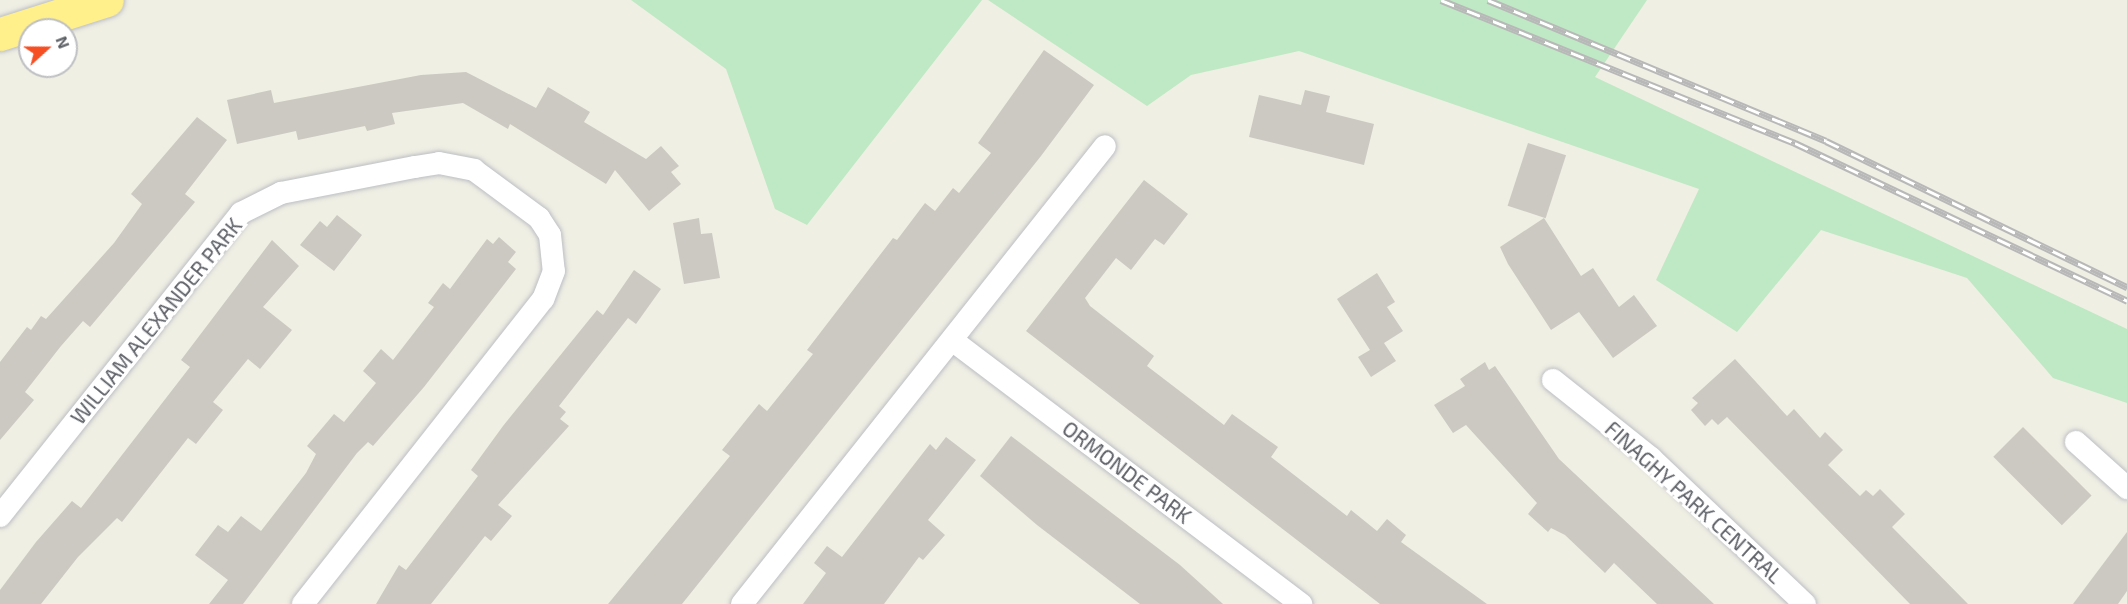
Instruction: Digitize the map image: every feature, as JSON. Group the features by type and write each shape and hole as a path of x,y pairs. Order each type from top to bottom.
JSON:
{"highway":[{"path":"0,34 106,0"}],"street":[{"path":"742,604 1104,146"},
{"name":"WILLIAM ALEXANDER PARK","path":"0,516 241,213 281,193 415,167 439,163 474,170 539,218 550,235 554,271 543,299 303,604"},
{"name":"ORMONDE PARK","path":"952,340 1302,604"},
{"name":"FINAGHY PARK CENTRAL","path":"1553,380 1651,458 1806,604"},
{"path":"2076,442 2127,489"}],"green space":[{"path":"631,0 982,0 807,225 775,209 726,69"},
{"path":"988,0 1647,0 1595,77 2127,329 2127,403 2053,378 1967,278 1821,230 1737,332 1656,280 1699,189 1299,51 1191,75 1147,106"}],"building":[{"path":"1044,50 1094,85 1041,156 682,604 608,604 730,456 722,450 759,404 767,411 813,354 807,350 893,238 897,240 925,203 935,211 953,188 959,193 991,153 978,143"},
{"path":"466,72 536,108 548,87 590,112 584,122 646,159 661,146 679,166 671,172 681,184 649,211 615,170 606,184 510,124 508,129 463,103 392,113 395,124 367,131 365,126 298,140 296,131 237,144 227,100 271,90 274,103 421,75"},
{"path":"1305,90 1330,96 1326,112 1374,124 1364,165 1249,137 1259,95 1301,105"},
{"path":"197,117 227,140 185,194 195,202 90,327 83,321 61,346 25,392 34,400 0,440 0,362 27,327 31,330 41,316 46,319 114,243 142,204 131,194"},
{"path":"1528,143 1566,155 1546,218 1508,206"},
{"path":"1144,180 1188,214 1164,245 1155,239 1131,270 1116,258 1085,298 1090,306 1154,356 1147,366 1224,425 1232,414 1278,447 1271,457 1347,516 1351,510 1377,531 1387,519 1406,535 1401,542 1487,604 1380,604 1026,331"},
{"path":"337,215 362,235 334,271 300,245 320,221 327,227"},
{"path":"699,218 701,234 712,233 720,278 684,284 673,223"},
{"path":"1544,218 1581,276 1593,268 1619,307 1634,295 1657,326 1613,358 1579,312 1551,330 1508,264 1500,247"},
{"path":"499,237 516,252 508,262 516,269 424,387 373,446 368,442 357,453 243,604 209,604 228,580 195,555 218,525 228,532 241,516 261,531 306,473 316,454 307,446 334,414 344,422 376,383 363,371 381,349 393,360 434,307 428,303 443,283 450,289 487,239 493,244"},
{"path":"272,240 299,266 263,307 292,330 260,369 248,359 213,402 223,410 196,444 188,438 122,522 117,518 78,557 41,604 0,604 0,590 36,542 72,501 81,508 190,367 181,360"},
{"path":"634,270 661,289 636,324 628,318 559,406 566,412 560,419 569,426 498,505 512,516 491,541 485,536 431,604 376,604 399,565 406,570 478,476 471,470 503,426 597,310 603,315"},
{"path":"1377,273 1395,302 1387,307 1403,331 1384,343 1396,361 1371,377 1358,357 1370,350 1337,299"},
{"path":"1735,359 1787,416 1794,409 1820,438 1825,432 1843,450 1828,465 1860,496 1866,490 1873,496 1880,489 1905,514 1892,527 1968,604 1910,604 1727,417 1718,425 1712,419 1705,426 1691,410 1698,403 1692,398"},
{"path":"1485,362 1489,370 1495,366 1559,459 1714,604 1657,604 1614,563 1605,573 1565,535 1551,528 1548,532 1528,514 1537,503 1466,425 1453,433 1434,405 1465,386 1460,379"},
{"path":"2023,427 2092,496 2062,525 1993,457"},
{"path":"1011,436 1180,565 1223,604 1140,604 1037,525 980,476"},
{"path":"946,437 976,460 928,520 945,535 923,560 919,557 884,604 803,604 826,573 814,563 827,546 842,557 930,444 936,450"},
{"path":"2127,532 2127,591 2118,604 2073,604"}],"railway":[{"path":"1441,0 1795,143 2127,301"},
{"path":"1488,0 1826,141 2127,287"}]}
